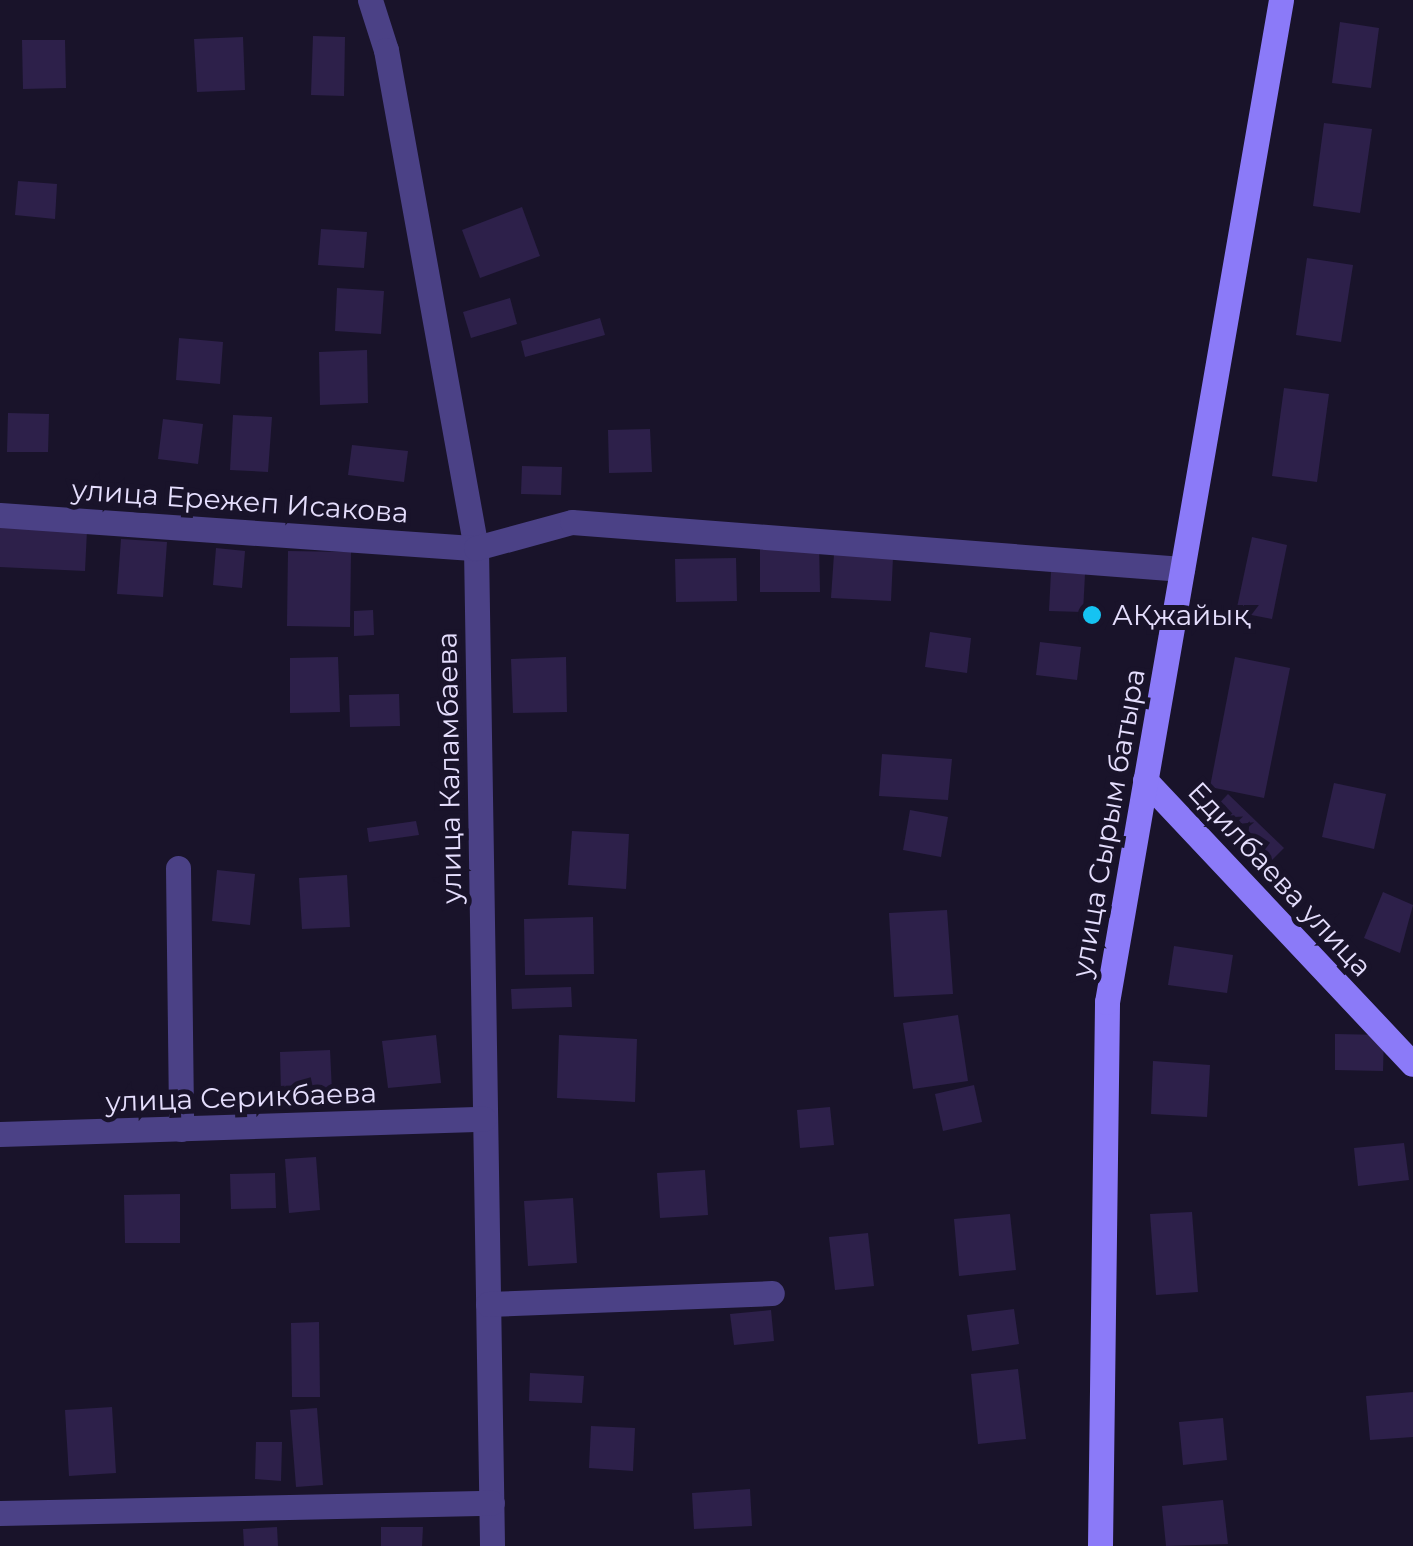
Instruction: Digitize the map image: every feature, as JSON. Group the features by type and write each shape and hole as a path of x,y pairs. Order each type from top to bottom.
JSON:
{"street":[{"name":"улица Каламбаева","path":"370,0 386,50 476,548 492,1546"},
{"name":"улица Сырым батыра","path":"1100,1546 1107,1002 1282,0"},
{"name":"улица Ережеп Исакова","path":"0,515 476,548 572,522 1182,570"},
{"name":"Едилбаева улица","path":"1146,780 1413,1064"},
{"path":"178,868 181,1128"},
{"name":"улица Серикбаева","path":"0,1134 484,1119"},
{"path":"488,1304 772,1293"},
{"path":"0,1513 492,1502"}],"building":[{"path":"1340,22 1379,28 1371,88 1332,83"},
{"path":"313,36 345,37 344,96 311,95"},
{"path":"243,37 245,90 197,92 194,39"},
{"path":"22,40 65,40 66,88 23,89"},
{"path":"1324,123 1372,129 1360,213 1313,206"},
{"path":"18,181 57,184 55,219 15,215"},
{"path":"522,207 540,256 480,278 462,230"},
{"path":"321,229 367,232 364,268 318,265"},
{"path":"1307,258 1353,265 1341,342 1296,335"},
{"path":"337,288 384,291 381,334 335,331"},
{"path":"510,298 517,324 471,338 463,312"},
{"path":"600,318 605,335 525,357 521,341"},
{"path":"179,338 223,342 220,384 176,380"},
{"path":"367,350 368,403 320,405 319,352"},
{"path":"1284,388 1329,394 1317,482 1272,476"},
{"path":"8,413 49,414 48,452 7,452"},
{"path":"233,415 272,417 268,472 230,470"},
{"path":"163,419 203,424 198,464 158,459"},
{"path":"650,429 652,472 609,473 608,430"},
{"path":"352,445 408,451 404,482 348,475"},
{"path":"522,466 562,467 561,495 521,494"},
{"path":"0,527 87,530 85,571 0,567"},
{"path":"1252,537 1287,545 1272,619 1236,612"},
{"path":"121,539 167,542 163,597 117,594"},
{"path":"760,543 819,543 820,592 760,592"},
{"path":"216,548 245,551 242,588 213,585"},
{"path":"288,551 351,552 350,627 287,626"},
{"path":"834,554 893,557 891,601 831,598"},
{"path":"736,558 737,601 676,602 675,559"},
{"path":"1051,572 1085,574 1083,612 1049,611"},
{"path":"373,610 374,635 354,636 354,611"},
{"path":"930,632 971,638 967,673 925,667"},
{"path":"1040,642 1081,647 1077,680 1036,675"},
{"path":"338,657 340,712 290,713 290,658"},
{"path":"566,657 567,712 513,713 511,659"},
{"path":"1235,657 1290,668 1264,798 1210,787"},
{"path":"399,694 400,726 350,727 349,695"},
{"path":"882,754 952,759 948,800 879,796"},
{"path":"1334,783 1386,794 1374,849 1322,837"},
{"path":"1228,794 1284,848 1270,862 1214,809"},
{"path":"910,810 948,817 941,857 903,850"},
{"path":"416,821 419,835 369,842 367,828"},
{"path":"572,831 629,834 626,889 568,885"},
{"path":"217,870 255,874 250,925 212,921"},
{"path":"347,875 350,927 302,929 299,878"},
{"path":"1383,892 1413,905 1400,953 1364,938"},
{"path":"947,910 953,994 894,997 889,913"},
{"path":"593,917 594,974 525,975 524,919"},
{"path":"1174,946 1233,955 1227,993 1168,985"},
{"path":"571,987 572,1007 512,1009 511,989"},
{"path":"958,1015 968,1081 913,1089 903,1023"},
{"path":"1335,1034 1384,1035 1383,1071 1335,1070"},
{"path":"436,1035 441,1083 388,1088 382,1041"},
{"path":"559,1035 637,1039 635,1102 557,1098"},
{"path":"330,1050 332,1092 281,1094 280,1052"},
{"path":"1153,1061 1210,1065 1207,1117 1151,1114"},
{"path":"974,1085 982,1122 943,1131 935,1094"},
{"path":"830,1107 834,1145 800,1148 797,1110"},
{"path":"1404,1143 1409,1180 1358,1186 1354,1148"},
{"path":"316,1157 320,1210 289,1213 285,1159"},
{"path":"705,1170 708,1215 660,1218 657,1173"},
{"path":"275,1173 276,1208 231,1209 230,1174"},
{"path":"180,1194 180,1243 125,1243 124,1195"},
{"path":"573,1198 577,1263 528,1266 524,1201"},
{"path":"1192,1212 1198,1292 1156,1295 1150,1214"},
{"path":"1010,1214 1016,1270 959,1276 954,1219"},
{"path":"868,1233 874,1286 835,1290 829,1237"},
{"path":"1014,1309 1019,1344 972,1351 967,1315"},
{"path":"771,1310 774,1341 734,1345 730,1314"},
{"path":"319,1322 320,1397 292,1397 291,1323"},
{"path":"1018,1369 1026,1439 978,1444 971,1374"},
{"path":"530,1373 584,1376 582,1403 529,1401"},
{"path":"1413,1392 1413,1437 1370,1440 1366,1396"},
{"path":"112,1407 116,1473 69,1476 65,1410"},
{"path":"317,1408 323,1485 296,1487 290,1410"},
{"path":"1223,1418 1227,1460 1183,1465 1179,1422"},
{"path":"591,1426 635,1428 633,1471 589,1468"},
{"path":"256,1442 282,1442 281,1481 255,1479"},
{"path":"750,1489 752,1526 694,1529 692,1493"},
{"path":"1223,1500 1228,1544 1166,1546 1162,1506"},
{"path":"277,1527 278,1546 244,1546 243,1529"},
{"path":"381,1527 423,1527 422,1546 381,1546"}],"place":[{"name":"АҚжайық","path":"1092,615"}]}
